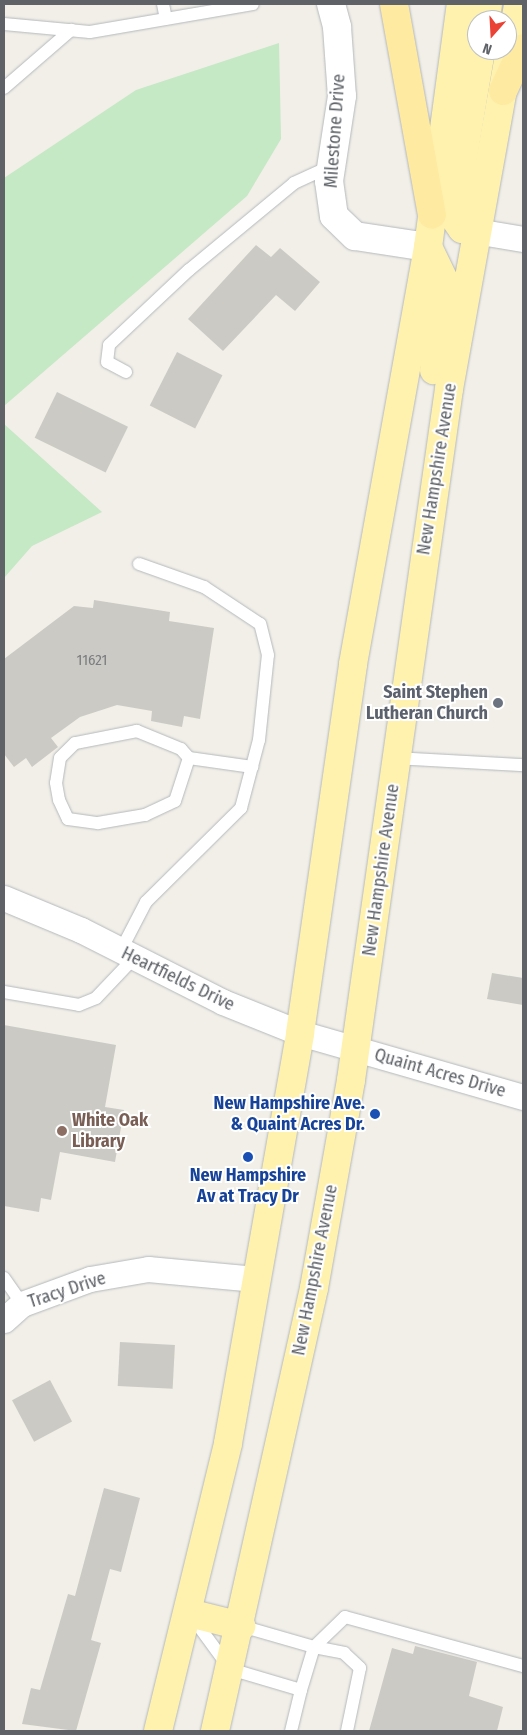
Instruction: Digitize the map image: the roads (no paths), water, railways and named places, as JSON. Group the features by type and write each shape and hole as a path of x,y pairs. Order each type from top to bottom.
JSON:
{"highway":[{"path":"394,4 432,215"},
{"path":"503,91 523,48"}],"main road":[{"path":"158,1731 189,1614 228,1443 300,1033 353,664 428,247 461,4"},
{"name":"New Hampshire Avenue","path":"215,1731 241,1626 314,1288 356,1049 449,389 475,231 518,4"},
{"path":"475,231 462,229 453,216 478,60"},
{"path":"428,247 445,282 434,370 449,389"},
{"path":"189,1614 241,1626"}],"street":[{"name":"Milestone Drive","path":"331,4 338,27 342,96 331,166 334,216 355,236 428,247"},
{"path":"475,231 523,239"},
{"name":"Heartfields Drive","path":"4,898 223,1002 300,1033 356,1049"},
{"name":"Quaint Acres Drive","path":"356,1049 523,1097"},
{"name":"Tracy Drive","path":"4,1320 22,1304 90,1279 148,1269 256,1279"}],"lane":[{"path":"163,4 166,19"},
{"path":"4,24 90,32 253,4"},
{"path":"4,88 71,30"},
{"path":"126,372 106,362 109,345 189,270 294,183 331,166"},
{"path":"4,992 79,1005 102,993 127,955 146,902 240,808 252,767 268,655 260,624 204,588 139,564"},
{"path":"189,758 174,801 145,814 98,823 68,819 59,800 56,782 60,758 76,743 137,731 181,749 189,758 252,767"},
{"path":"396,758 523,765"},
{"path":"4,1278 22,1304"},
{"path":"189,1614 230,1669 301,1690"},
{"path":"291,1731 314,1647 345,1617 523,1666"},
{"path":"241,1626 314,1647 344,1653 360,1668 347,1731"}],"place":[{"name":"Saint Stephen Lutheran Church","path":"498,703"},
{"name":"New Hampshire Ave. & Quaint Acres Dr.","path":"375,1114"},
{"name":"White Oak Library","path":"62,1131"},
{"name":"New Hampshire Av at Tracy Dr","path":"248,1157"}]}
